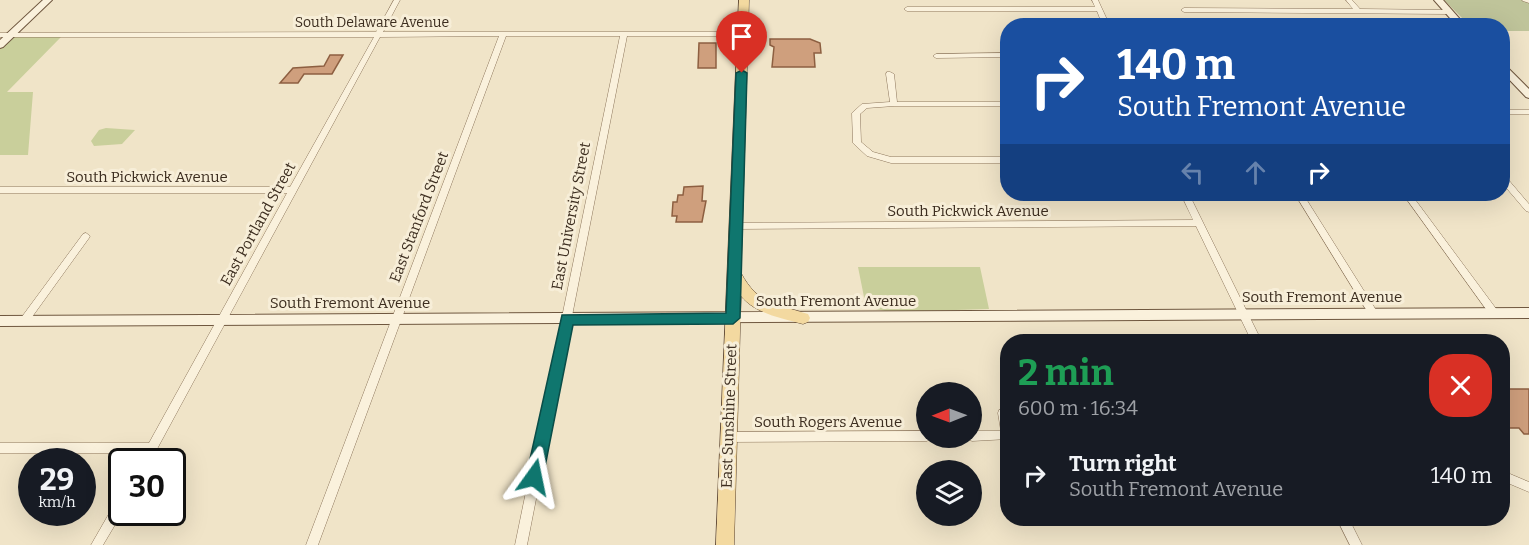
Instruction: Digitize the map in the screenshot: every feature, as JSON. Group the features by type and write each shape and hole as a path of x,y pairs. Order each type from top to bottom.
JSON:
{"main road":[{"name":"East Sunshine Street","path":"725,545 744,0"},
{"path":"734,273 749,299 767,308 803,318"}],"street":[{"path":"0,45 48,0"},
{"name":"East Portland Street","path":"152,448 397,0"},
{"path":"994,0 997,9"},
{"path":"1095,0 1104,18"},
{"path":"1349,0 1358,11"},
{"path":"1438,0 1455,18"},
{"path":"907,9 1100,9"},
{"path":"1184,10 1449,12"},
{"name":"South Delaware Avenue","path":"0,34 743,33"},
{"name":"East Stanford Street","path":"312,545 503,34"},
{"name":"East University Street","path":"521,545 624,34"},
{"path":"936,56 1000,56"},
{"path":"890,74 894,104"},
{"path":"1510,75 1529,95"},
{"path":"1000,104 894,104 865,106 856,113 857,143 870,154 891,160 1000,160"},
{"path":"1510,112 1529,112"},
{"path":"1510,187 1529,209"},
{"name":"South Pickwick Avenue","path":"0,190 293,190"},
{"path":"1189,201 1253,334"},
{"path":"1303,201 1373,313"},
{"path":"1412,201 1494,313"},
{"name":"South Pickwick Avenue","path":"736,226 1200,223"},
{"path":"24,321 86,236"},
{"name":"South Fremont Avenue","path":"0,321 1529,313"},
{"path":"982,436 1000,435"},
{"name":"South Rogers Avenue","path":"729,437 916,436"},
{"path":"0,448 108,448"},
{"path":"1510,479 1529,487"},
{"path":"97,545 108,526"},
{"path":"1346,526 1356,545"}],"green space":[{"path":"1444,0 1529,0 1529,31 1510,31 1510,18 1462,18"},
{"path":"14,37 61,37 7,92 33,92 28,155 0,155 0,49"},
{"path":"106,128 135,130 122,144 94,146 91,141 99,130"},
{"path":"858,267 980,267 989,309 890,312 866,307"}],"building":[{"path":"770,39 810,39 820,43 821,53 814,53 815,67 772,67 774,47 770,45"},
{"path":"699,43 716,43 716,68 698,68"},
{"path":"330,55 343,55 332,74 304,74 298,83 280,83 293,68 324,66"},
{"path":"703,186 702,201 706,201 702,222 676,222 677,216 672,216 673,202 677,202 678,195 683,195 684,187"},
{"path":"1510,389 1529,389 1529,434 1524,434 1519,428 1510,428"}],"route":[{"path":"534,477 567,319 733,318 742,73"}]}
